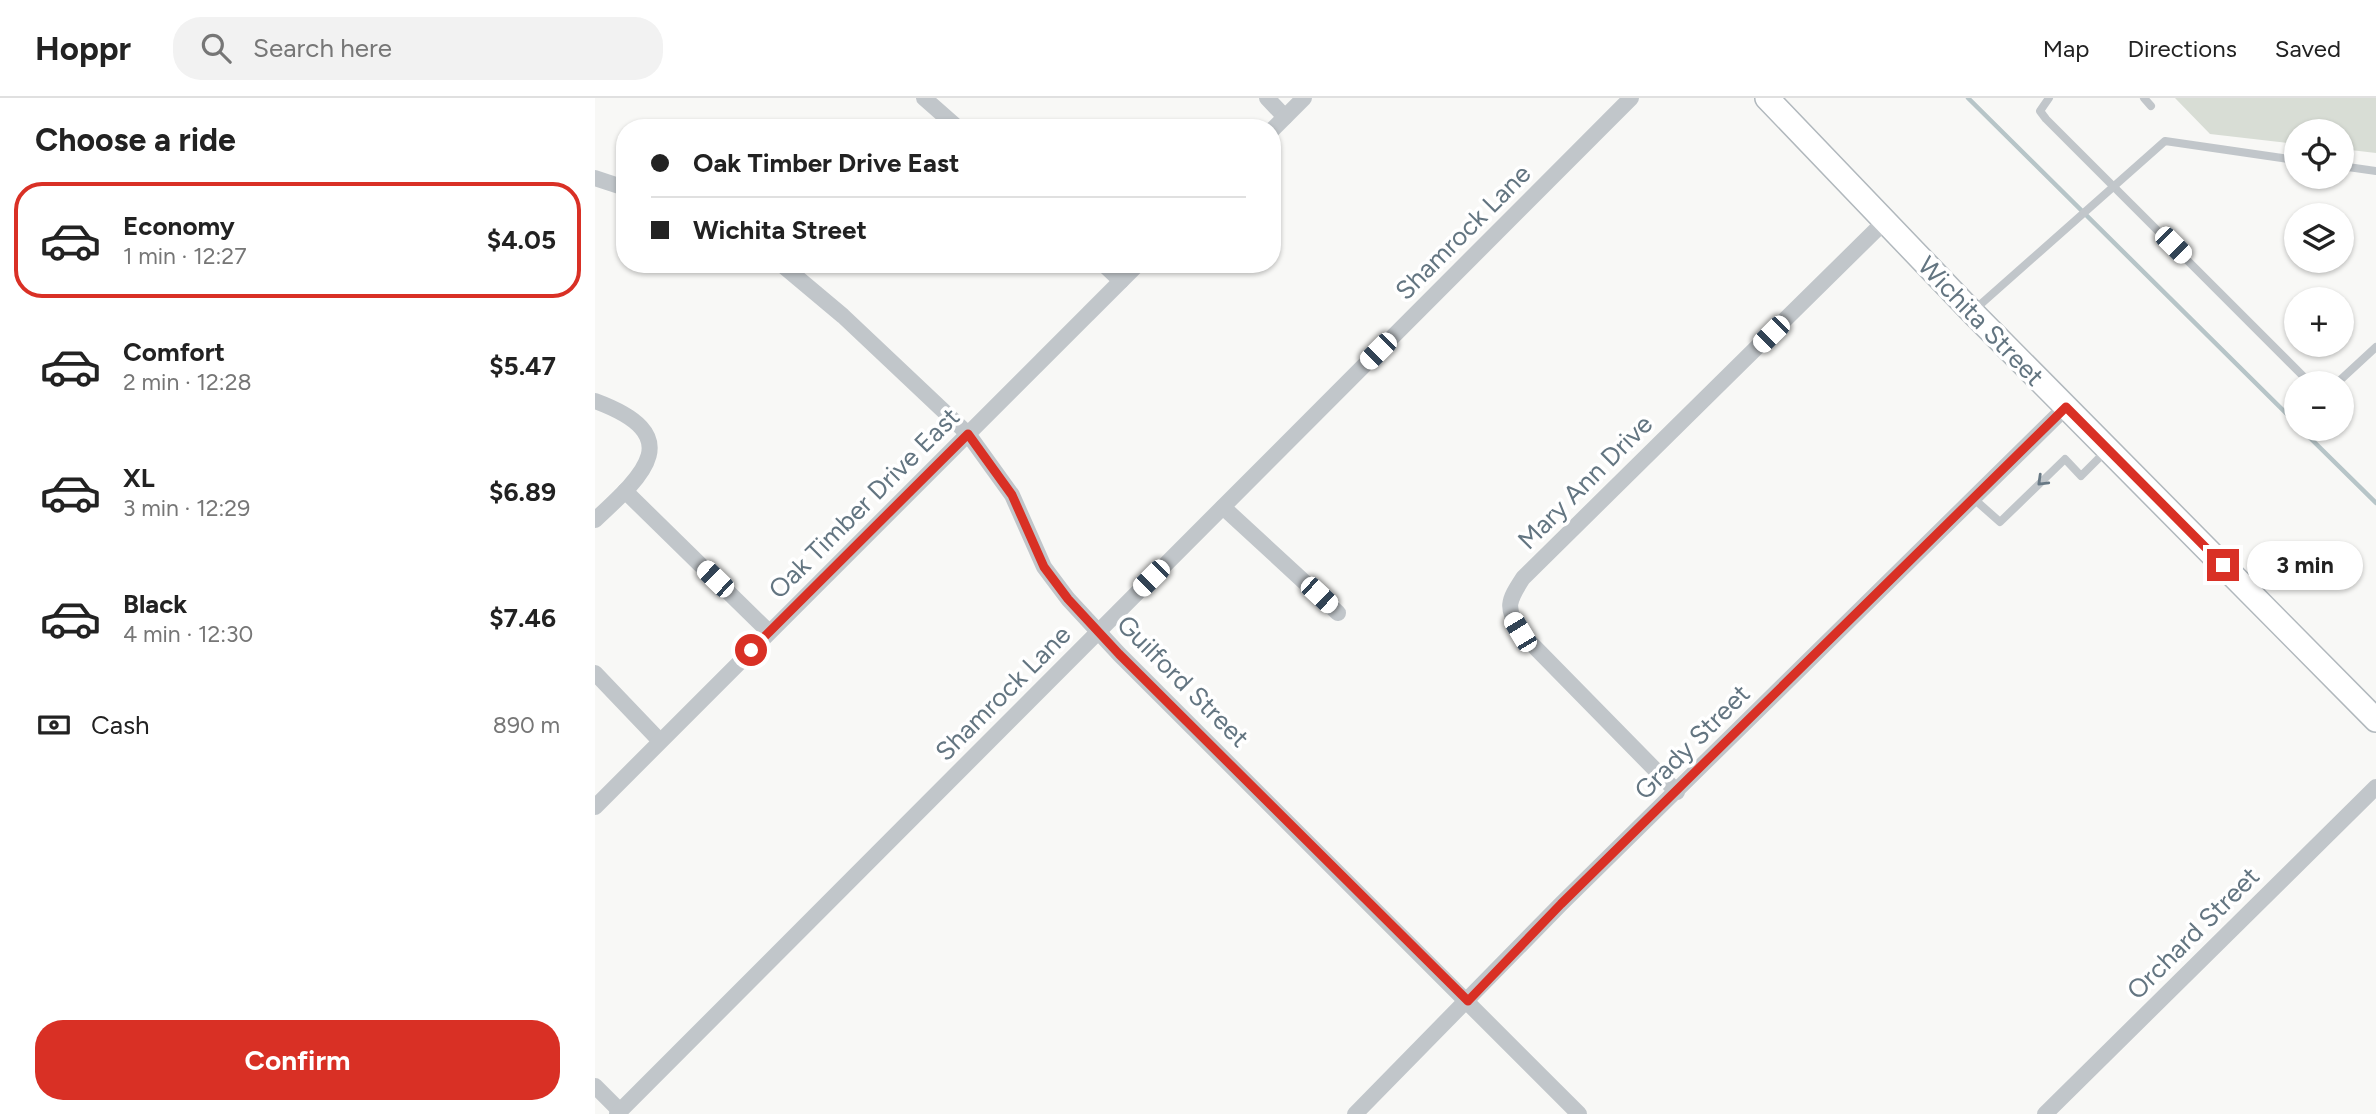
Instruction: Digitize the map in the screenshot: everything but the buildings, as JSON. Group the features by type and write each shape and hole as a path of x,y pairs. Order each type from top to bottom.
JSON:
{"main road":[{"name":"Wichita Street","path":"1767,98 1972,312 2376,720"}],"street":[{"path":"924,98 948,119"},
{"path":"1267,98 1285,117"},
{"path":"1281,121 1304,98"},
{"name":"Shamrock Lane","path":"618,1112 1631,98"},
{"path":"595,178 616,184"},
{"name":"Mary Ann Drive","path":"1677,792 1520,632 1509,615 1511,596 1523,578 1884,222"},
{"name":"Guilford Street","path":"792,273 843,316 968,434 1012,495 1044,567 1098,632 1579,1114"},
{"path":"1113,273 1121,281"},
{"name":"Oak Timber Drive East","path":"595,807 1129,273"},
{"path":"595,401 630,417 640,426 650,447 650,457 644,468 595,520"},
{"name":"Grady Street","path":"1355,1114 1561,904 2066,407"},
{"path":"625,491 769,632"},
{"path":"1223,507 1338,613"},
{"path":"595,673 660,741"},
{"name":"Orchard Street","path":"2045,1114 2376,787"},
{"path":"595,1086 618,1112"}],"lane":[{"path":"2049,98 2040,111 2046,119 2298,371"},
{"path":"2144,98 2151,106"},
{"path":"1972,312 2165,141 2284,158"},
{"path":"2354,168 2376,172"},
{"path":"2350,371 2376,347"},
{"path":"1974,499 2000,522 2065,459 2081,476 2108,449"}],"shaded area":[{"path":"2175,98 2376,98 2376,153 2354,150 2354,119 2284,119 2284,143 2210,134"}],"waterway":[{"path":"1968,98 2284,411"},
{"path":"2313,441 2376,503"}],"route":[{"path":"751,650 968,434 1012,495 1044,567 1068,599 1119,654 1468,1001 1561,904 2066,407 2223,565"}]}
